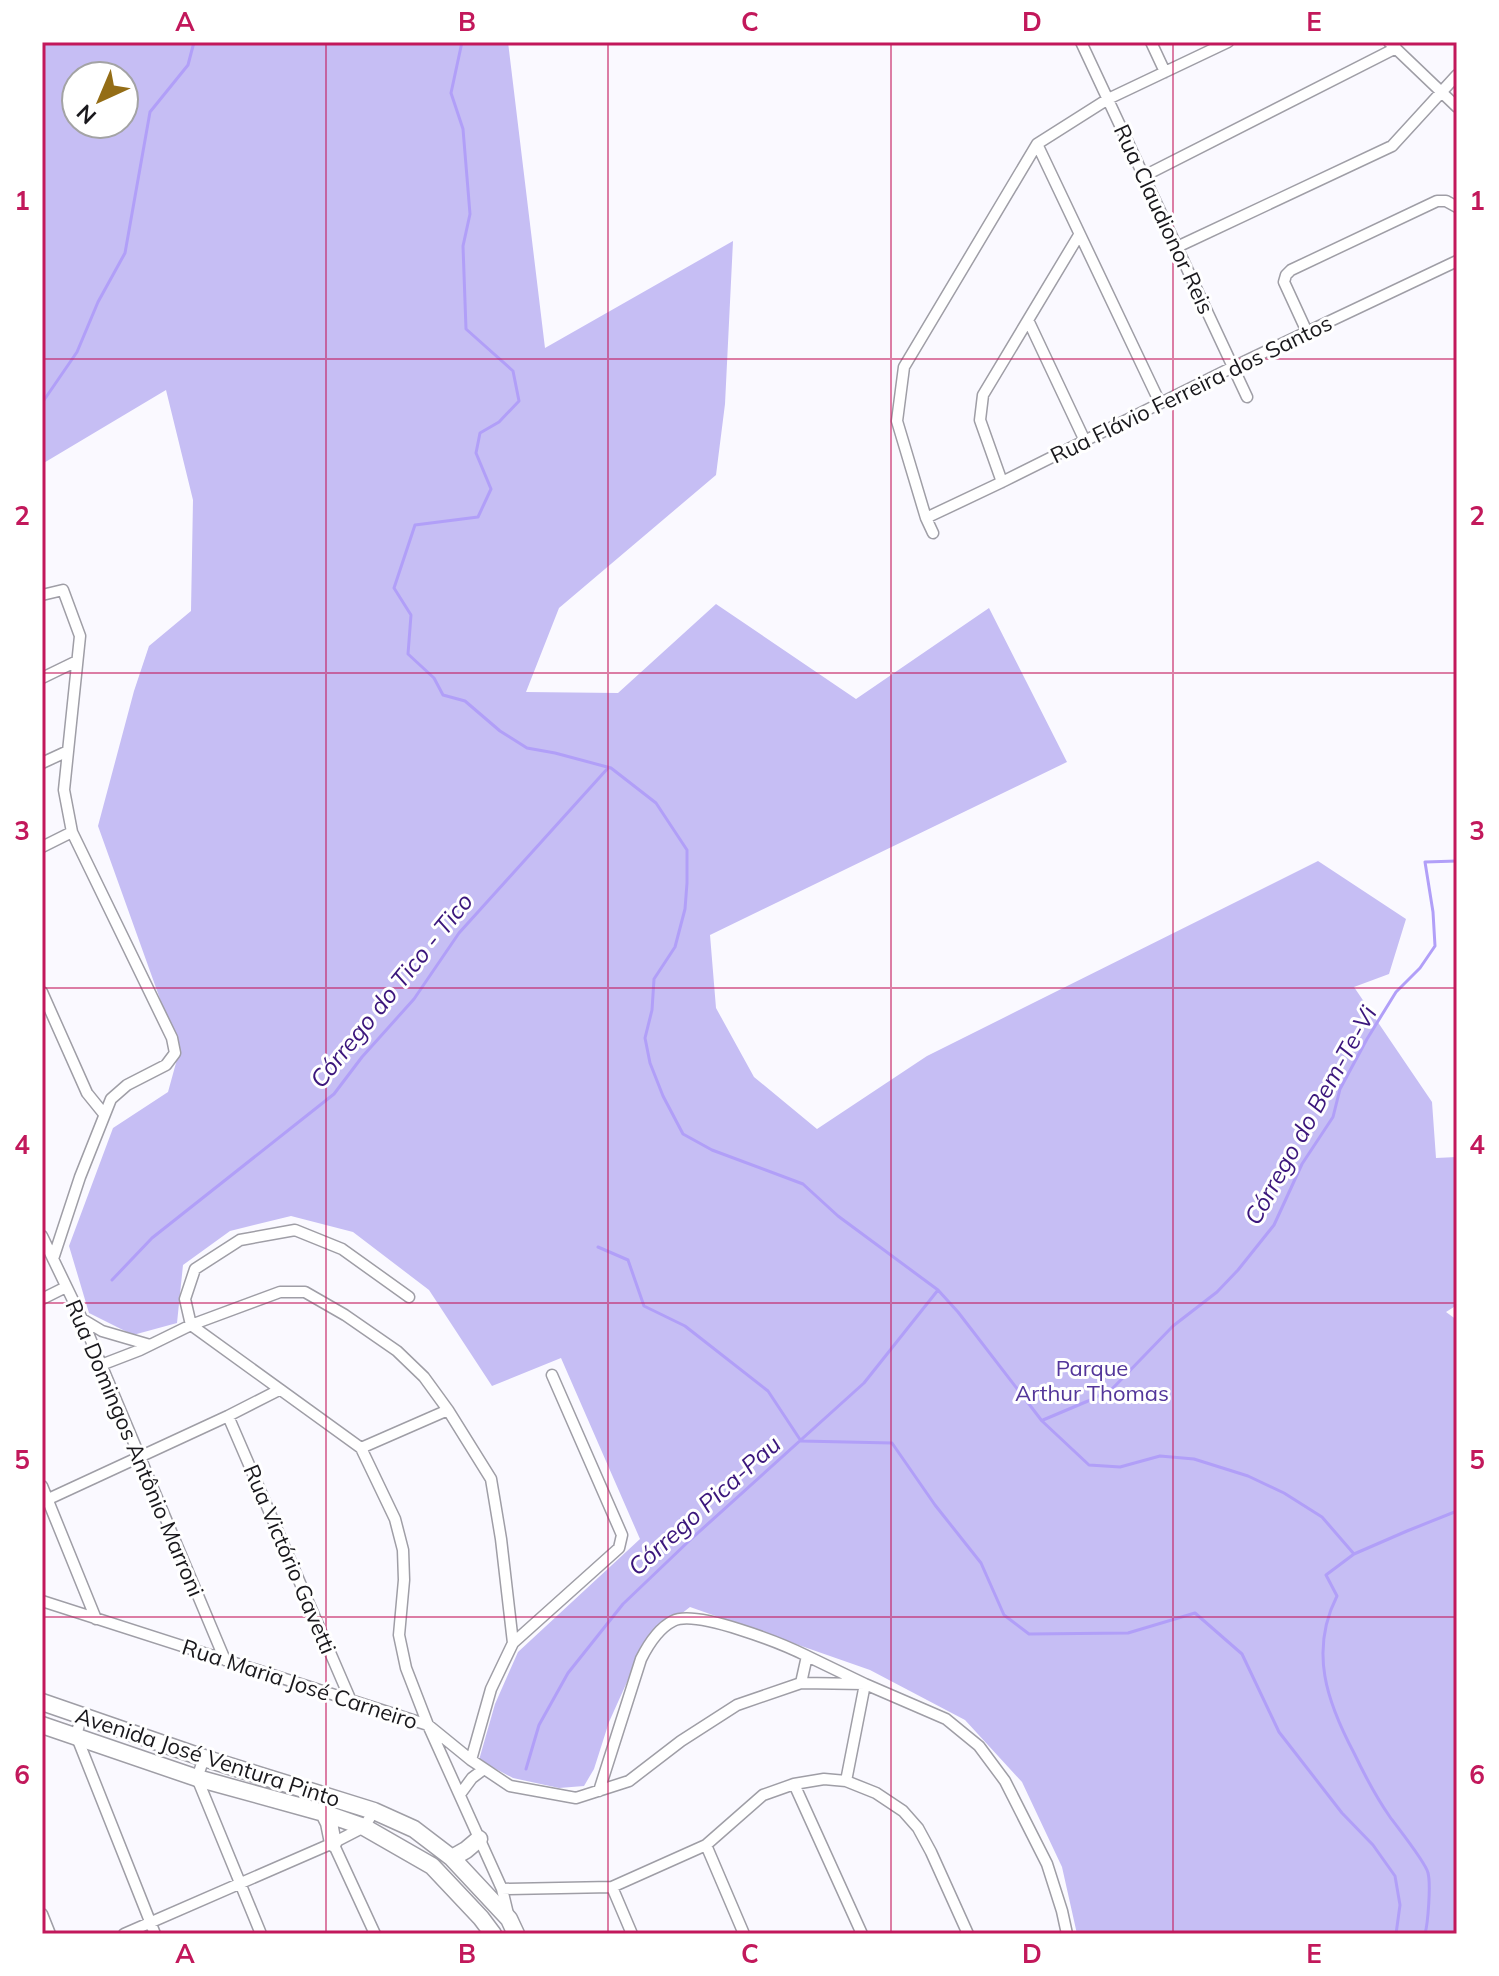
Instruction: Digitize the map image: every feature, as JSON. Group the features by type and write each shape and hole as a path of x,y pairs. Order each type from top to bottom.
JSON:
{"main road":[{"name":"Avenida José Ventura Pinto","path":"42,1702 204,1758 374,1811 414,1829 452,1858 512,1927"},
{"name":"Avenida José Ventura Pinto","path":"42,1725 197,1778 364,1827 432,1866 493,1934"},
{"path":"324,1813 333,1843"},
{"path":"452,1858 479,1839"}],"street":[{"name":"Rua Claudionor Reis","path":"1081,42 1247,397"},
{"path":"1151,42 1165,72"},
{"path":"933,533 897,421 904,367 1037,144 1108,99 1224,43"},
{"path":"1144,176 1392,45 1457,107"},
{"path":"1177,247 1392,146 1457,75"},
{"path":"1037,144 1160,403"},
{"path":"1307,332 1284,282 1291,270 1437,201 1446,201 1457,207"},
{"path":"1002,482 980,420 983,395 1079,235"},
{"name":"Rua Flávio Ferreira dos Santos","path":"926,518 1457,261"},
{"path":"1028,320 1085,441"},
{"path":"42,595 63,590 80,636 64,790 72,832 172,1038 175,1053 166,1065 114,1095 104,1114 53,1259"},
{"path":"42,678 77,661"},
{"path":"42,763 68,751"},
{"path":"42,847 72,832"},
{"path":"42,992 87,1093 104,1114"},
{"path":"409,1297 342,1249 295,1230 240,1240 195,1269 185,1299 191,1325 361,1448 395,1519 403,1550 404,1580 399,1635 406,1668 428,1725 502,1889 512,1927"},
{"name":"Rua Domingos Antônio Marroni","path":"42,1236 82,1319 225,1660"},
{"path":"42,1299 66,1287"},
{"path":"101,1365 191,1325 280,1292 305,1292 345,1315 397,1351 424,1377 491,1479 513,1643"},
{"path":"82,1319 102,1331 150,1345"},
{"path":"471,1760 491,1689 513,1643 619,1548 622,1535 552,1375"},
{"path":"45,1500 279,1390"},
{"path":"361,1448 448,1410"},
{"name":"Rua Victório Gavetti","path":"228,1416 351,1701"},
{"path":"42,1486 45,1500 96,1619"},
{"name":"Rua Maria José Carneiro","path":"42,1601 428,1725 471,1760 510,1786 576,1798 629,1781 681,1741 737,1705 801,1683 865,1684"},
{"path":"599,1791 641,1659 653,1640 675,1620 695,1618 748,1632 788,1646 946,1719 979,1746 1005,1781 1047,1864 1067,1934"},
{"path":"801,1683 807,1656"},
{"path":"846,1781 865,1684"},
{"path":"82,1715 76,1735 155,1934"},
{"path":"204,1758 197,1778 261,1934"},
{"path":"461,1793 472,1778 484,1769"},
{"path":"502,1889 612,1887 706,1845 763,1795 794,1784 824,1779 846,1781 876,1793 903,1811 918,1828 968,1934"},
{"path":"794,1784 862,1934"},
{"path":"124,1934 333,1843 364,1827 374,1811"},
{"path":"333,1843 375,1934"},
{"path":"706,1845 744,1934"},
{"path":"612,1887 632,1934"},
{"path":"42,1914 50,1934"}],"green space":[{"name":"Parque Arthur Thomas","path":"42,42 508,42 545,348 733,241 725,404 716,475 559,608 526,692 618,693 716,604 856,699 989,608 1067,762 710,935 716,1008 754,1077 817,1129 927,1056 1318,861 1406,919 1389,974 1354,987 1432,1102 1436,1158 1457,1157 1457,1305 1446,1312 1457,1320 1457,1934 1077,1934 1062,1867 1022,1782 965,1720 870,1670 690,1607 645,1642 609,1722 594,1769 584,1786 559,1788 513,1778 479,1760 495,1704 518,1652 640,1539 561,1358 492,1386 429,1290 353,1232 291,1216 230,1231 183,1265 177,1323 133,1335 89,1313 69,1246 113,1128 168,1092 179,1052 98,826 149,646 191,611 193,500 166,390 42,464"}],"waterway":[{"path":"42,403 77,352 98,302 125,253 150,112 188,65 194,42"},
{"path":"462,42 451,93 463,129 470,214 463,246 466,329 513,371 519,401 499,422 480,433 476,453 491,489 478,517 415,525 394,588 411,615 408,654 434,678 443,695 465,701 500,731 527,748 611,768 656,803 687,850 685,909 675,947 654,979 652,1010 645,1038 650,1063 663,1096 683,1134 712,1150 803,1184 838,1216 938,1290 1042,1421 1089,1465 1120,1467 1160,1456 1194,1459 1248,1476 1284,1493 1322,1517 1354,1554 1326,1575 1337,1596 1324,1637 1325,1676 1336,1715 1367,1778 1428,1873 1429,1904 1425,1934"},
{"name":"Córrego do Tico - Tico","path":"112,1280 152,1238 334,1094 362,1057 414,999 459,933 608,768"},
{"name":"Córrego do Bem-Te-Vi","path":"1043,1420 1112,1389 1173,1326 1217,1292 1274,1225 1302,1164 1333,1117 1340,1089 1367,1039 1396,992 1420,968 1435,946 1425,862 1457,861"},
{"path":"598,1247 628,1260 644,1306 685,1326 768,1391 801,1441 892,1443 981,1563 1004,1615 1029,1634 1128,1633 1195,1613 1242,1654 1279,1732 1395,1876 1400,1905 1396,1934"},
{"name":"Córrego Pica-Pau","path":"526,1769 539,1725 568,1673 623,1604 864,1383 938,1290"},
{"path":"1354,1554 1457,1511"}]}
